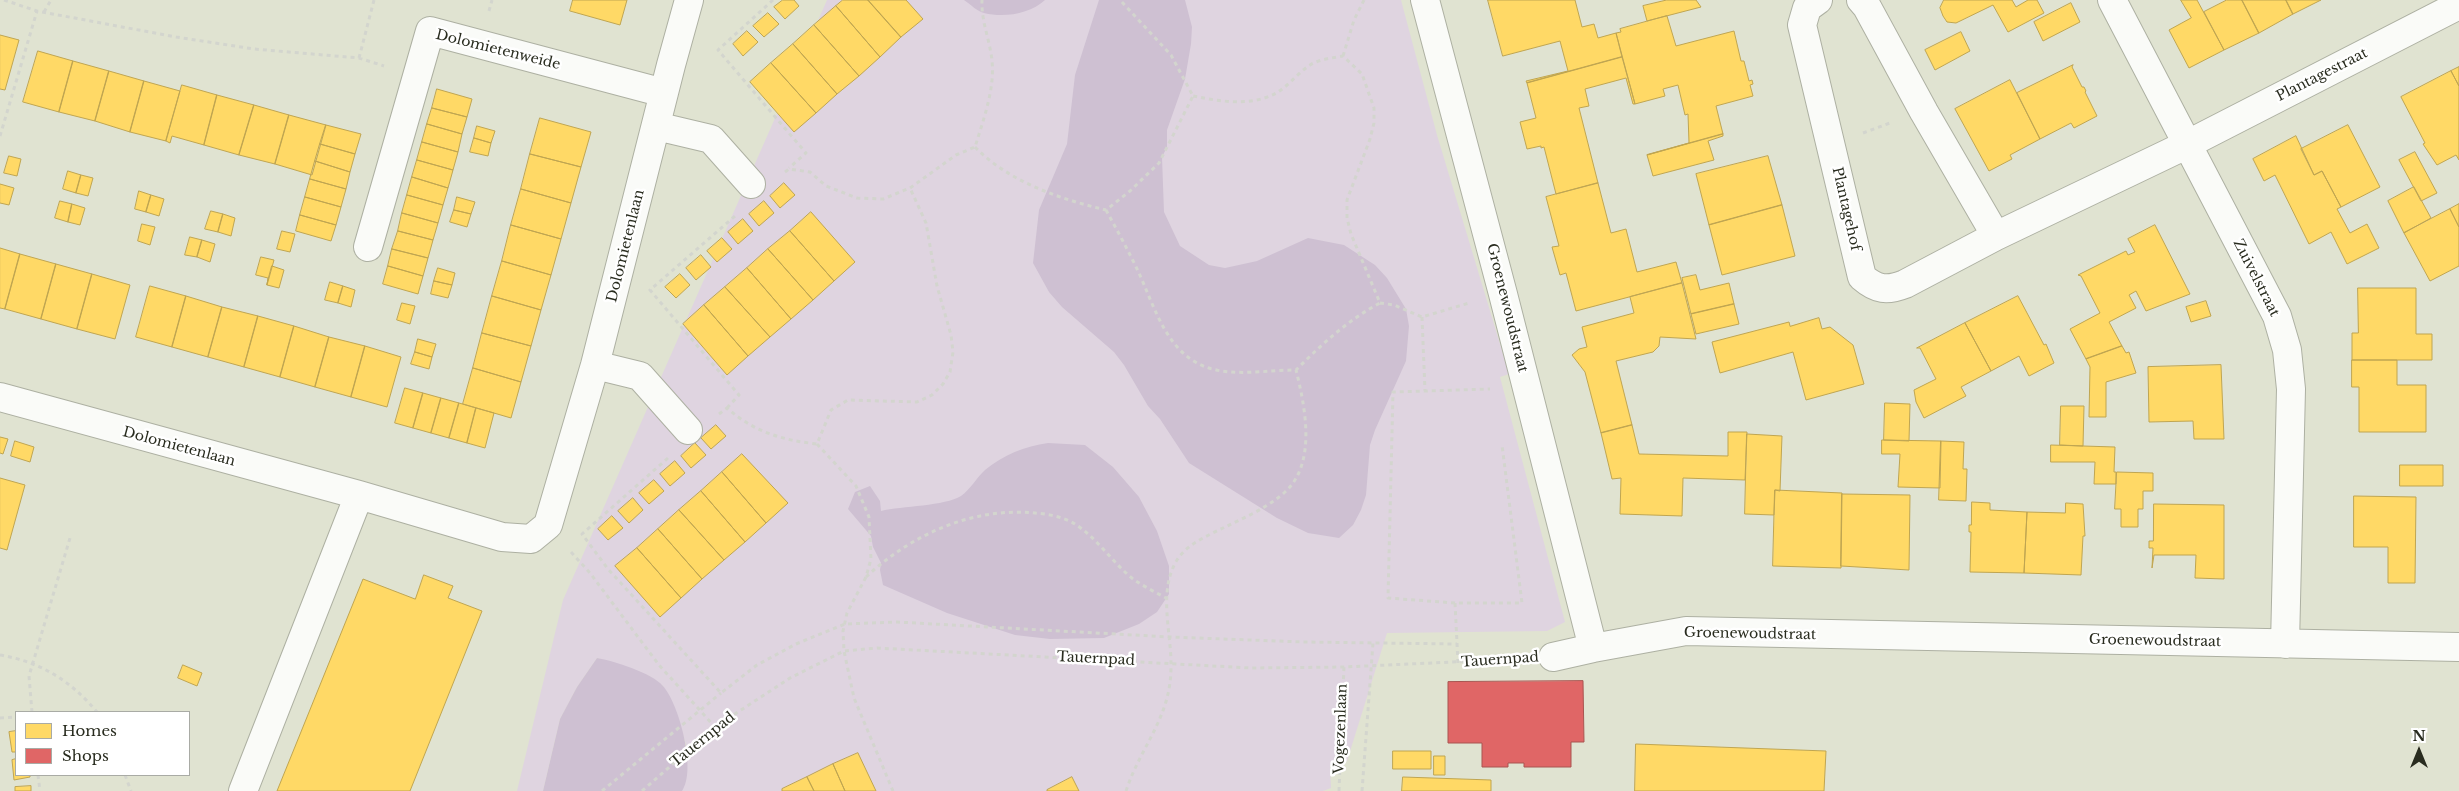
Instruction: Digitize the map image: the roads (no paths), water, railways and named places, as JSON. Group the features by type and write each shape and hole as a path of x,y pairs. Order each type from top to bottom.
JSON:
{"street":[{"name":"Dolomietenlaan","path":"0,397 359,494 502,537 531,539 548,525 595,365 689,0"},
{"name":"Groenewoudstraat","path":"1425,0 1503,294 1593,648 1686,631 2459,647"},
{"name":"Plantagehof","path":"1818,0 1807,8 1802,25 1862,277 1872,286 1882,290 1893,289 1905,284 1996,236 2186,145"},
{"path":"1861,0 1867,7 1924,112 1996,236"},
{"name":"Zuivelstraat","path":"2112,0 2186,145 2277,316 2287,350 2291,389 2284,644"},
{"name":"Plantagestraat","path":"2186,145 2459,5"},
{"name":"Dolomietenweide","path":"368,246 430,31 664,93"},
{"path":"656,126 711,139 755,189"},
{"path":"595,365 640,376 691,432"},
{"path":"243,791 359,494"},
{"name":"Tauernpad","path":"1553,656 1593,648"}]}
